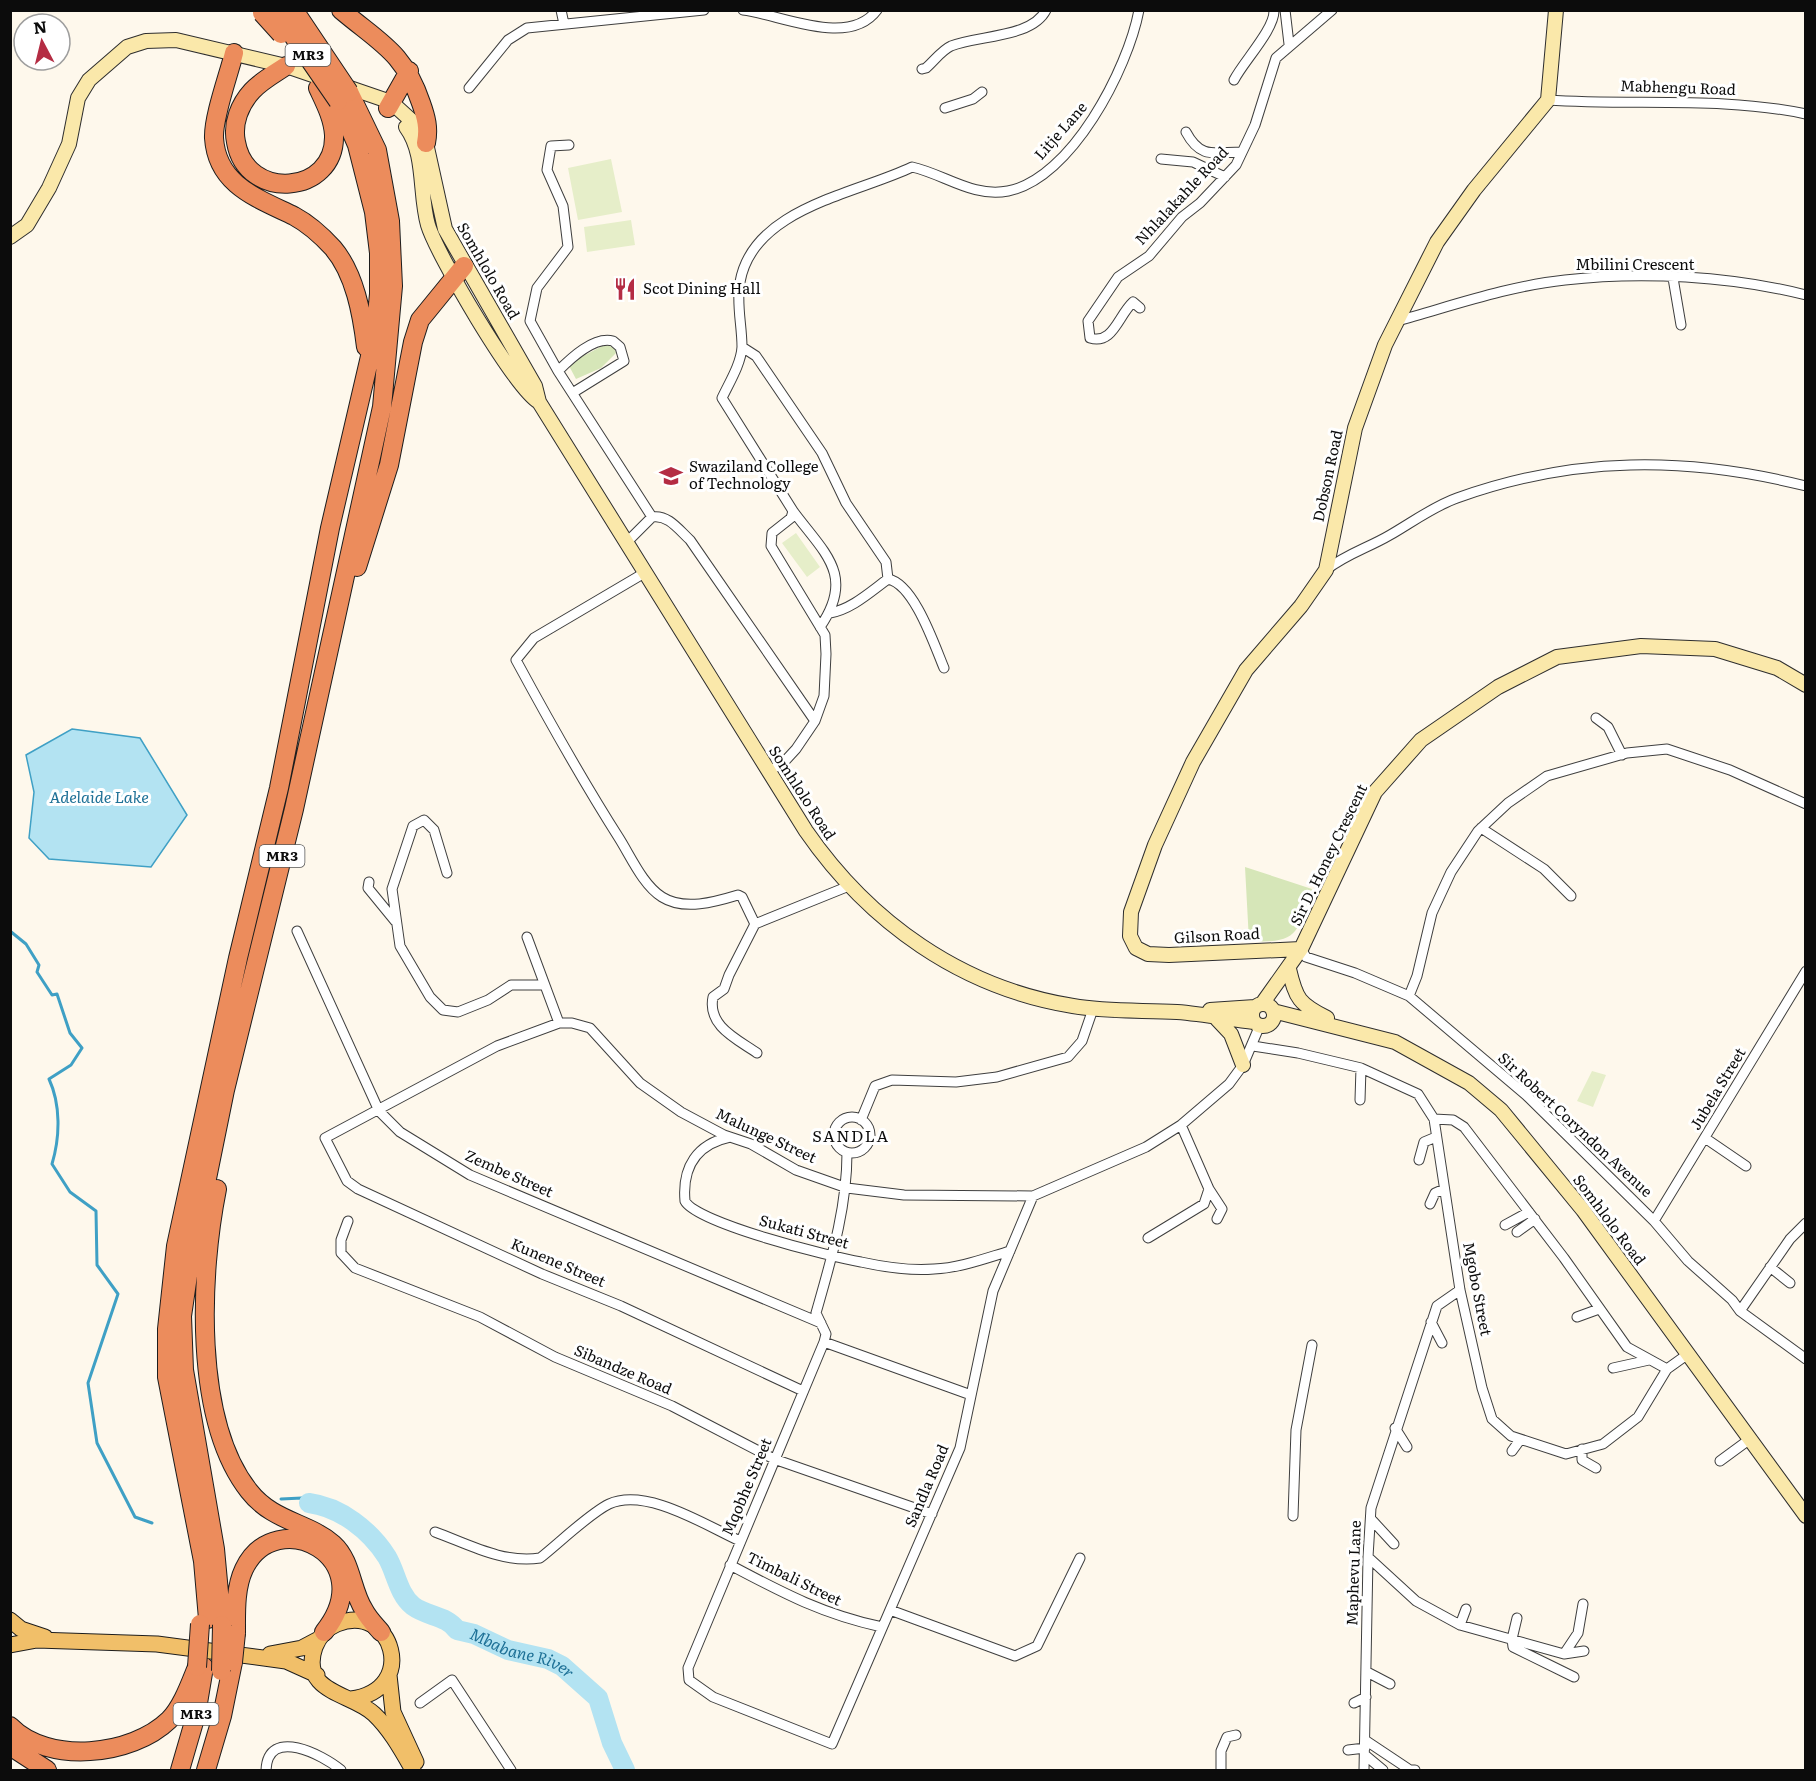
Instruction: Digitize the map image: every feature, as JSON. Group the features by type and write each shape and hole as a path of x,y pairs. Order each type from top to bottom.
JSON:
{"highway":[{"name":"MR3","path":"216,1625 215,1549 184,1370 182,1316 199,1215 225,1090 320,688 382,407 393,286 393,249 385,185 377,150 294,10"},
{"path":"341,10 378,39 409,71 428,123 426,143"},
{"name":"MR3","path":"198,1770 227,1667 216,1625 167,1377 167,1329 176,1246 238,958 279,788 330,528 375,335 379,294 379,253 368,183 344,96 268,11"},
{"path":"268,11 276,28 318,88 332,120 334,137 330,154 316,173 299,182 277,184 264,180 249,169 238,155 234,129 250,93 286,66"},
{"path":"234,53 214,136 218,157 225,173 240,189 296,217 334,249 356,295 363,320 368,360"},
{"path":"386,103 409,71"},
{"path":"320,688 389,465 413,342 420,320 459,273"},
{"path":"225,1090 227,1135 213,1210 205,1303 209,1377 220,1430 234,1468 250,1493 280,1518 312,1531 334,1545 345,1561 363,1610 381,1632"},
{"path":"10,1726 33,1741 58,1749 93,1751 117,1748 137,1741 170,1719 202,1662 216,1625 239,1586 251,1557 262,1547 290,1538 317,1546 335,1564 340,1577 342,1593 339,1610 321,1636"},
{"name":"MR3","path":"180,1770 196,1715 202,1662"},
{"path":"206,1770 222,1716 227,1667"},
{"path":"10,1746 47,1770"}],"main road":[{"path":"1548,100 1556,10"},
{"name":"Somhlolo Road","path":"10,237 27,225 49,188 69,144 78,98 89,80 127,47 146,41 176,40 286,66 386,103 412,122 426,143 441,219 459,273"},
{"name":"Dobson Road","path":"1136,948 1130,936 1131,912 1155,845 1193,762 1246,670 1301,606 1326,570 1355,428 1397,321 1437,242 1474,190 1548,100"},
{"name":"Somhlolo Road","path":"386,103 413,138 429,228 530,377 540,402 768,772 826,860 849,886 890,924 957,968 1031,997 1093,1009 1264,1014 1330,1024 1395,1042 1424,1056 1469,1083 1501,1110 1583,1210 1806,1516"},
{"name":"Sir D. Honey Crescent","path":"1264,1014 1301,949 1375,792 1421,740 1498,687 1557,657 1641,646 1715,649 1777,668 1806,685"},
{"name":"Gilson Road","path":"1136,948 1148,954 1168,955 1301,949"},
{"path":"1286,973 1299,1000 1305,1007 1330,1024"},
{"name":"Somhlolo Road","path":"1181,1012 1215,1017 1264,1014"},
{"path":"1215,1017 1231,1034 1243,1065"},
{"path":"10,1620 21,1629 38,1636 62,1640"},
{"path":"255,1656 283,1653 321,1636 332,1626 352,1620 373,1625 381,1632 391,1648 393,1657 389,1675 393,1712 419,1770"},
{"path":"316,1675 313,1657 321,1636"},
{"path":"10,1646 37,1640 157,1644 286,1661 316,1675 331,1692 351,1699 375,1715 413,1770"},
{"path":"351,1699 374,1693 389,1675"}],"street":[{"path":"561,10 564,24"},
{"path":"469,88 508,40 527,28 564,24 603,16 705,10"},
{"path":"743,10 839,30 864,24 877,10"},
{"path":"922,69 949,47 1022,29 1042,19 1046,10"},
{"name":"Litje Lane","path":"742,347 740,282 747,262 759,243 780,223 803,209 912,167 976,191 1007,191 1037,179 1065,154 1100,110 1121,66 1139,10"},
{"path":"1234,80 1274,16 1274,10"},
{"path":"1285,10 1289,44"},
{"name":"Nhlalakahle Road","path":"1140,308 1133,302 1128,306 1108,338 1099,341 1090,338 1088,321 1118,277 1149,256 1182,217 1200,203 1236,165 1255,125 1276,58 1289,44 1332,10"},
{"path":"945,108 973,99 982,92"},
{"name":"Mabhengu Road","path":"1548,100 1703,103 1780,109 1806,114"},
{"path":"1186,132 1200,151 1212,154 1242,152"},
{"path":"569,145 551,146 547,170 563,206 568,247 537,288 530,321 558,371 574,392 652,517"},
{"path":"1161,159 1193,162 1225,177"},
{"name":"Mbilini Crescent","path":"1397,321 1494,295 1563,280 1611,277 1673,278 1763,284 1806,295"},
{"path":"1673,278 1681,325"},
{"path":"558,371 570,359 601,340 613,340 620,347 624,361 574,392"},
{"path":"820,627 830,613 838,580 722,398 742,347 756,356 822,453 846,503 886,562 889,572 888,579 842,610 830,613"},
{"path":"1326,570 1344,556 1372,545 1455,498 1526,478 1594,465 1678,465 1756,473 1806,486"},
{"path":"768,772 784,762 796,749 815,721 824,696 825,635 771,546 772,533 791,518 793,511"},
{"path":"627,542 652,517 664,516 690,540 815,721"},
{"path":"646,572 534,638 516,660 577,771 645,880 662,897 680,903 700,904 738,895 742,897 755,924"},
{"path":"888,579 904,586 934,642 944,668"},
{"path":"1596,718 1608,728 1622,755"},
{"path":"1409,996 1417,976 1432,913 1451,872 1481,828 1508,803 1547,776 1622,755 1667,749 1730,770 1806,804"},
{"path":"447,873 434,830 424,820 419,821 413,826 392,889 400,946 430,997 443,1010 458,1012 488,1000 511,985 543,985"},
{"path":"1481,828 1544,869 1566,888 1571,896"},
{"path":"369,882 368,888 397,923"},
{"path":"757,1053 716,1022 711,1007 713,998 724,989 755,924 849,886"},
{"name":"Zembe Street","path":"297,931 379,1111 400,1132 470,1175 821,1323"},
{"path":"527,937 559,1023"},
{"name":"Sir Robert Coryndon Avenue","path":"1301,949 1306,957 1355,973 1409,996 1526,1095 1654,1221 1688,1261 1732,1300 1740,1311 1806,1359"},
{"name":"Jubela Street","path":"1654,1221 1806,972"},
{"path":"861,1120 875,1086 892,1080 956,1082 997,1077 1068,1057 1082,1041 1093,1009"},
{"name":"Malunge Street","path":"325,1138 379,1111 496,1046 559,1023 572,1023 590,1028 640,1083 681,1112 730,1137 751,1144 796,1170 847,1188 904,1195 1034,1197 1146,1147 1181,1125 1229,1084 1243,1065 1264,1014"},
{"name":"Mgobo Street","path":"1252,1046 1298,1053 1361,1068 1418,1094 1434,1119 1460,1290 1492,1419 1511,1436 1566,1454 1603,1444 1638,1417 1667,1369 1688,1354"},
{"path":"1360,1100 1361,1068"},
{"path":"848,1118 861,1120 869,1130 869,1143 859,1152 847,1153 836,1145 834,1131 841,1120 848,1118"},
{"path":"1434,1119 1453,1120 1464,1127 1627,1347 1667,1369"},
{"path":"1181,1125 1209,1189 1222,1209 1217,1219"},
{"name":"Sukati Street","path":"730,1137 704,1146 695,1156 686,1177 684,1195 687,1206 705,1216 758,1235 832,1256 880,1265 935,1269 1010,1251"},
{"path":"1419,1160 1424,1142 1436,1137"},
{"name":"Kunene Street","path":"325,1138 347,1181 358,1189 521,1264 621,1305 803,1391"},
{"path":"1705,1138 1746,1166"},
{"path":"847,1153 847,1188 832,1256 816,1313 826,1334 824,1342 971,1395"},
{"path":"1148,1238 1204,1204 1209,1189"},
{"path":"1430,1204 1435,1193 1444,1189"},
{"name":"Sandla Road","path":"832,1744 960,1448 990,1299 1034,1197"},
{"path":"1505,1225 1532,1216"},
{"path":"1517,1232 1532,1216"},
{"name":"Sibandze Road","path":"348,1221 341,1240 341,1253 355,1268 480,1317 555,1357 672,1406 774,1459 932,1514"},
{"path":"1740,1311 1770,1267 1806,1223"},
{"path":"1770,1267 1790,1283"},
{"name":"Maphevu Lane","path":"1364,1770 1367,1672 1363,1582 1368,1557 1371,1508 1395,1428 1437,1306 1460,1290"},
{"path":"1577,1317 1599,1308"},
{"path":"1431,1322 1442,1343"},
{"name":"Mqobhe Street","path":"824,1342 690,1658 689,1680 713,1697 832,1744"},
{"path":"1293,1516 1296,1430 1312,1345"},
{"path":"1613,1368 1649,1360"},
{"path":"1395,1428 1407,1448"},
{"path":"1720,1461 1750,1439"},
{"path":"1512,1451 1520,1440"},
{"path":"1582,1449 1582,1460 1596,1468"},
{"path":"435,1532 507,1558 525,1561 540,1558 607,1504 622,1500 648,1500 740,1541"},
{"path":"1371,1519 1394,1544"},
{"path":"1368,1557 1416,1601 1460,1625 1564,1654 1584,1651"},
{"path":"890,1610 1015,1656 1037,1646 1080,1558"},
{"name":"Timbali Street","path":"730,1564 794,1599 841,1618 882,1627"},
{"path":"1564,1654 1578,1633 1583,1604"},
{"path":"1460,1625 1466,1609"},
{"path":"1517,1618 1512,1639 1513,1647 1574,1677"},
{"path":"1367,1672 1390,1684"},
{"path":"420,1703 452,1680 511,1770"},
{"path":"1354,1703 1366,1697"},
{"path":"1221,1770 1221,1751 1227,1737 1236,1736"},
{"path":"266,1770 271,1755 280,1748 291,1747 313,1751 341,1770"},
{"path":"1365,1748 1383,1770"},
{"path":"1348,1750 1365,1748 1410,1770 1415,1770"}],"green space":[{"path":"611,159 622,212 578,220 568,168"},
{"path":"631,220 635,245 587,252 584,227"},
{"path":"606,344 615,349 616,353 601,368 576,379 568,364"},
{"path":"796,533 820,567 807,577 782,543"},
{"path":"1245,867 1312,889 1299,925 1287,937 1278,940 1249,941"},
{"path":"1592,1071 1606,1075 1593,1107 1577,1101"}],"water":[{"name":"Adelaide Lake","path":"72,729 140,738 187,815 151,867 49,859 29,838 34,792 26,755"}],"waterway":[{"path":"10,931 26,944 39,965 37,972 52,995 57,994 70,1033 82,1048 71,1065 49,1079 56,1099 58,1121 57,1143 52,1164 70,1192 96,1211 97,1265 118,1294 88,1383 97,1443 135,1517 152,1523"},
{"path":"281,1499 302,1498 309,1503"},
{"name":"Mbabane River","path":"309,1503 332,1509 363,1529 387,1557 404,1595 413,1606 448,1621 457,1630 474,1634 508,1650 548,1659 562,1666 598,1698 612,1743 625,1770"}],"place":[{"name":"Scot Dining Hall","path":"625,289"},
{"name":"Swaziland College of Technology","path":"671,476"}],"district":[{"name":"SANDLA","path":"851,1136"}]}
